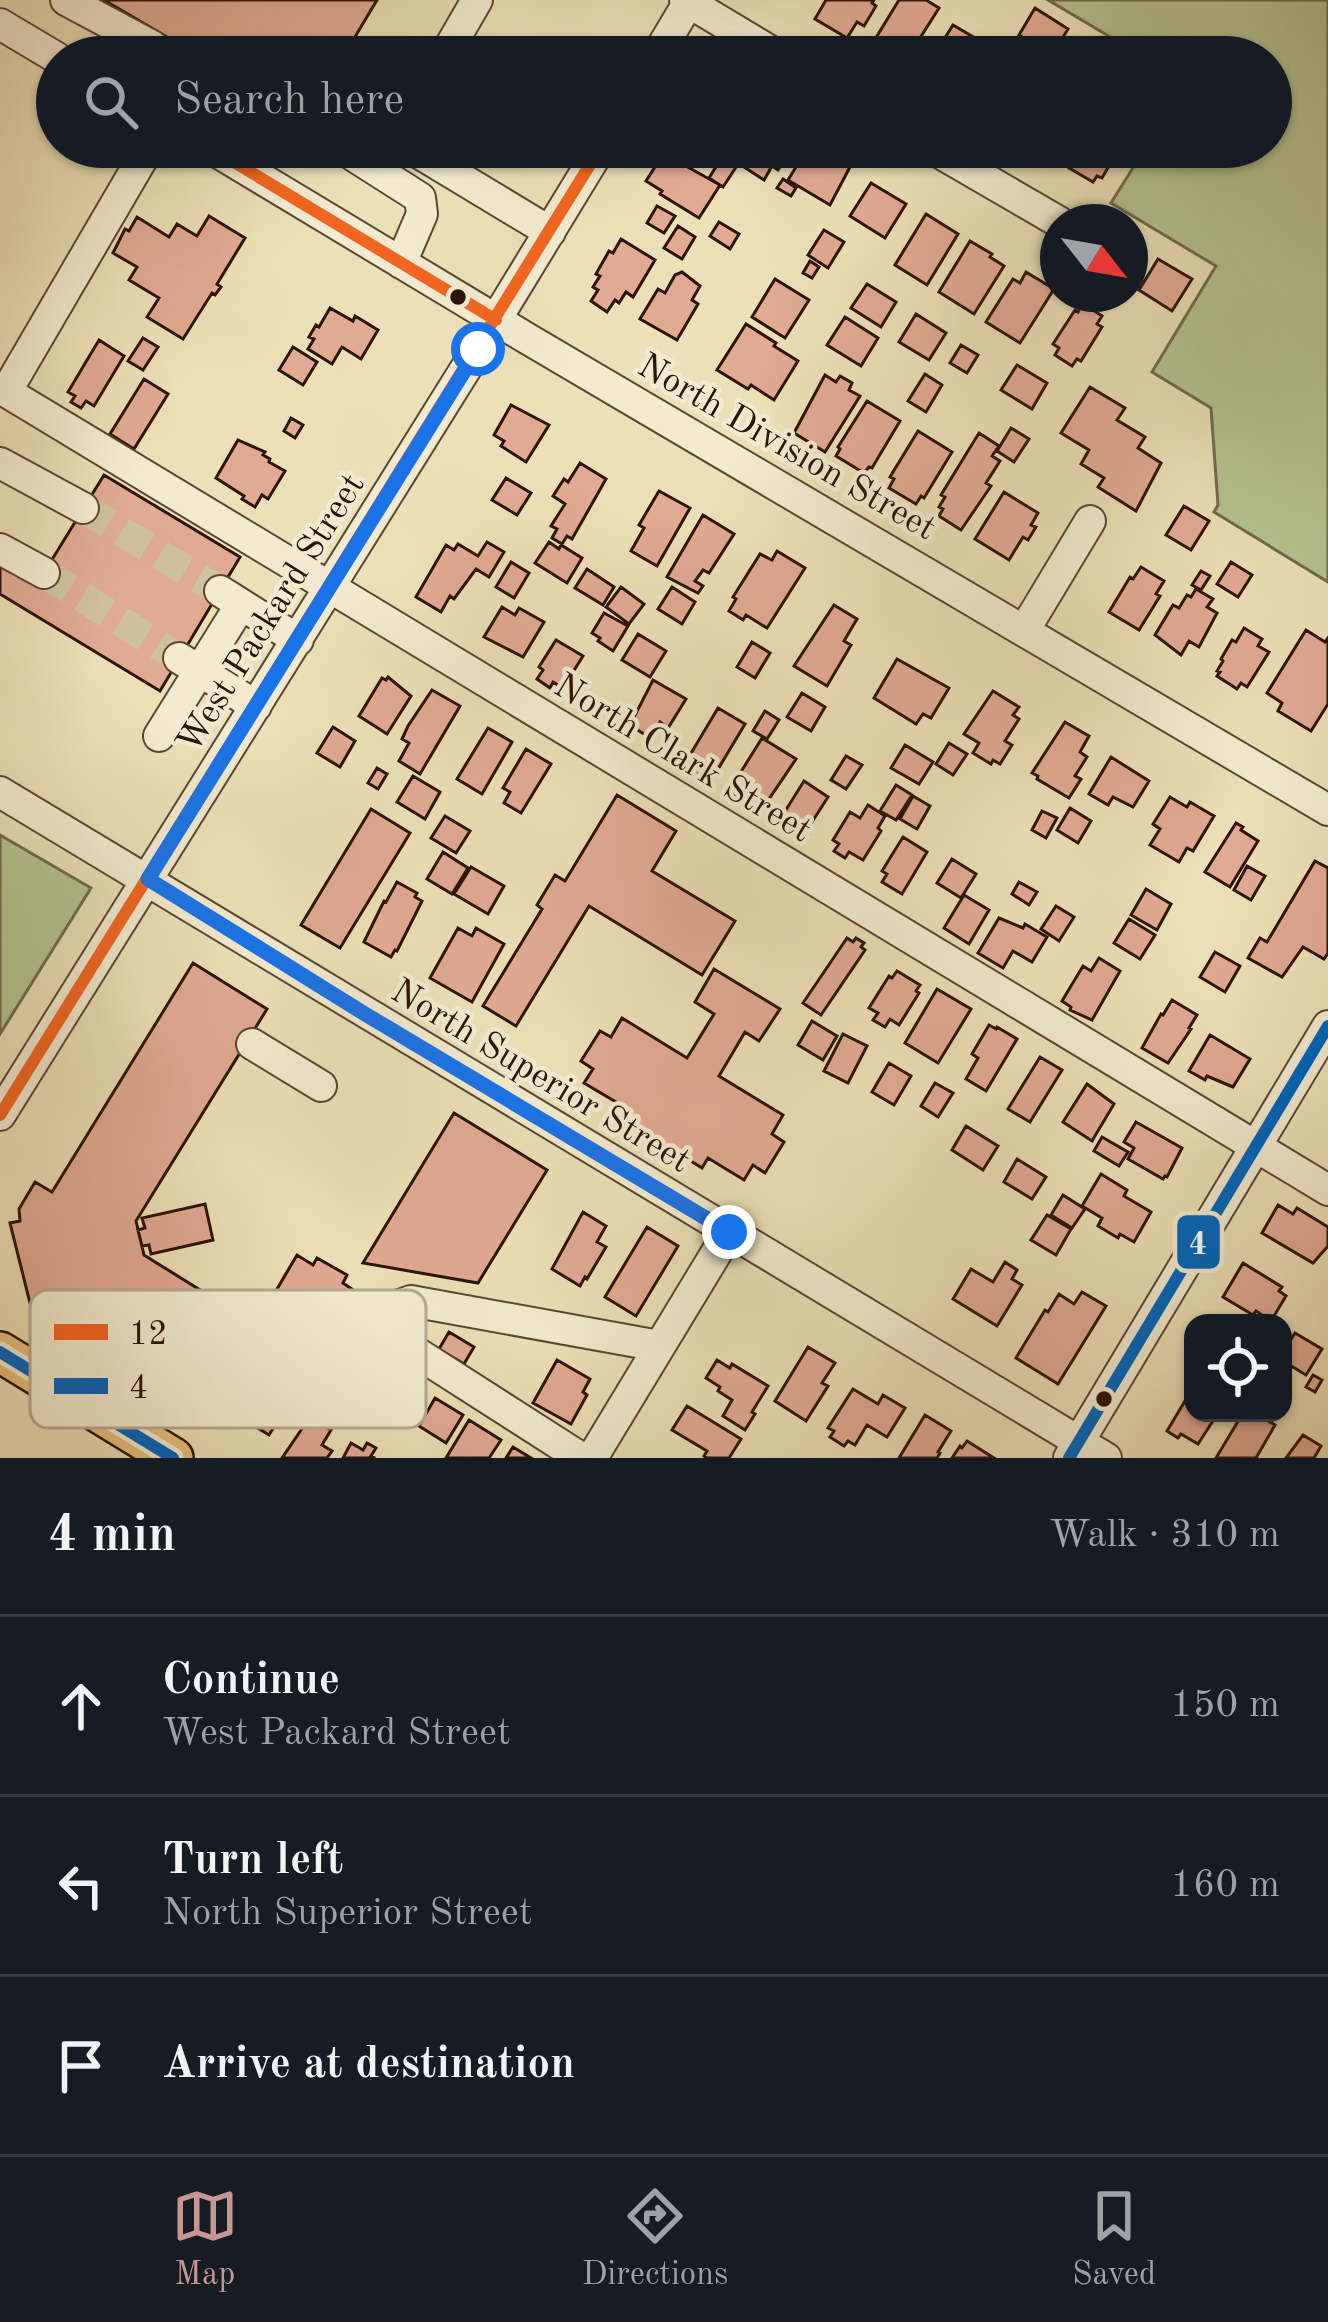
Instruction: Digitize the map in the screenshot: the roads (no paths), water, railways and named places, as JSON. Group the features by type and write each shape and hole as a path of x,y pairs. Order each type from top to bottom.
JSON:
{"main road":[{"path":"0,1352 30,1370"},
{"path":"123,1428 172,1458"}],"street":[{"path":"66,0 133,36"},
{"path":"456,36 477,0"},
{"path":"668,36 688,1 746,36"},
{"path":"0,24 36,45"},
{"path":"3,390 136,168"},
{"name":"North Division Street","path":"270,168 401,263 1328,810"},
{"path":"373,168 420,198 422,214 401,263"},
{"path":"444,168 550,232"},
{"name":"West Packard Street","path":"0,1115 588,168"},
{"path":"966,168 1040,211"},
{"name":"North Clark Street","path":"3,390 1328,1190"},
{"path":"0,463 83,508"},
{"path":"1025,629 1090,521"},
{"path":"0,549 44,573"},
{"path":"159,736 190,665 230,598 298,640"},
{"path":"190,665 256,706"},
{"name":"North Superior Street","path":"0,792 1085,1453"},
{"path":"1085,1453 1255,1146 1328,1026"},
{"path":"252,1044 321,1087"},
{"path":"592,1458 729,1232"},
{"path":"426,1303 659,1346"},
{"path":"426,1359 581,1458"}],"tunnel":[{"path":"83,508 220,591"},
{"path":"44,573 179,658"}]}
